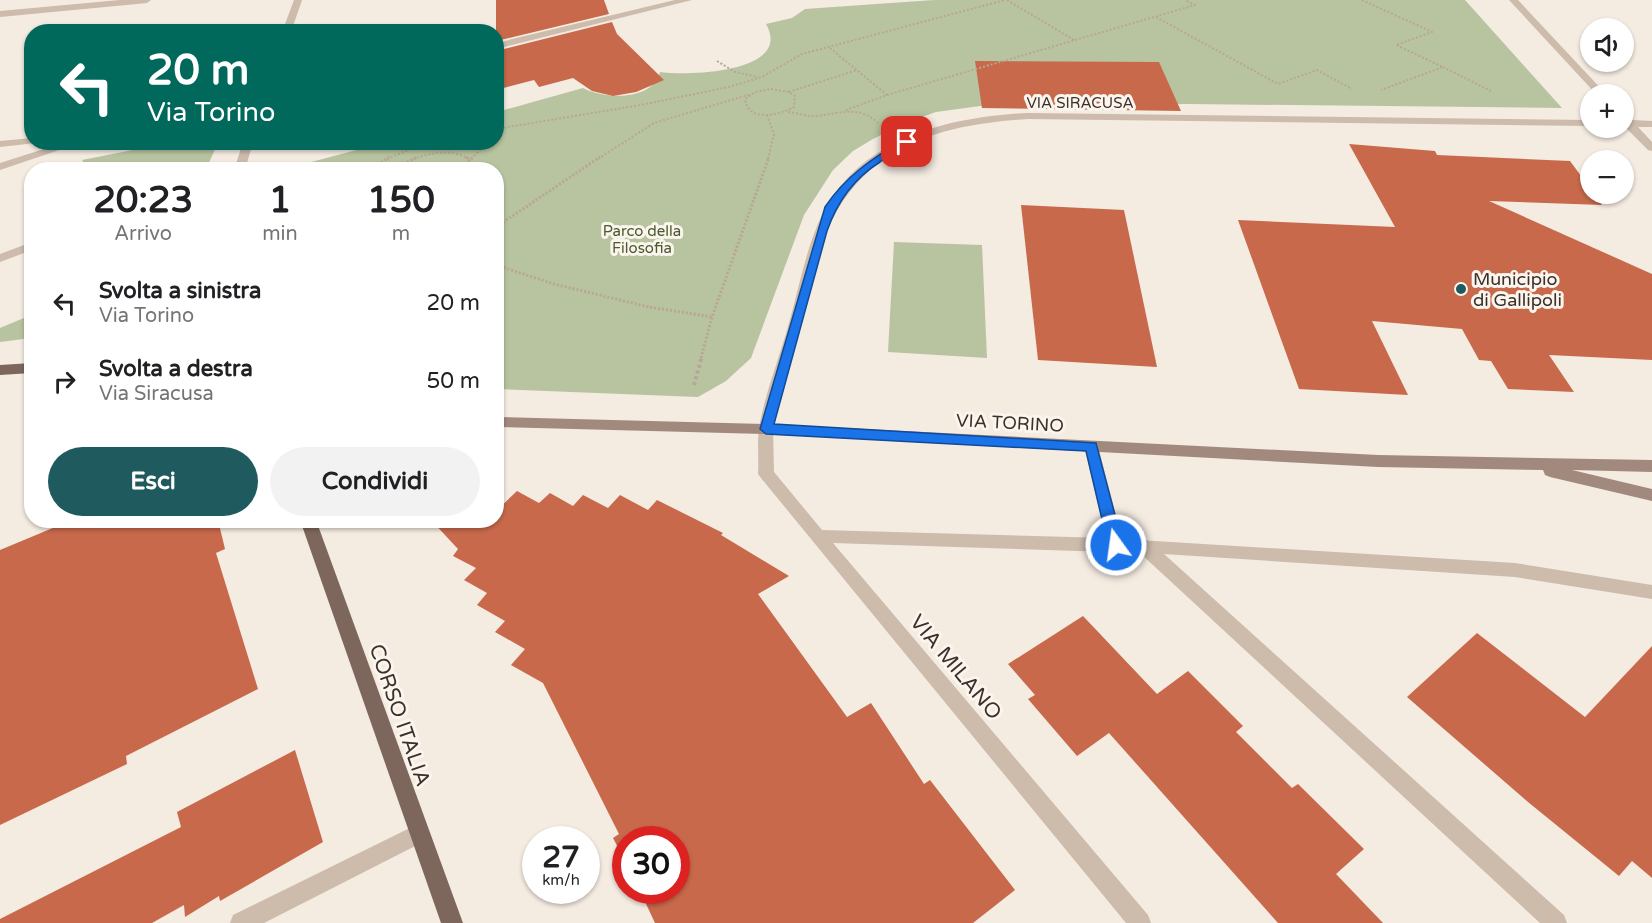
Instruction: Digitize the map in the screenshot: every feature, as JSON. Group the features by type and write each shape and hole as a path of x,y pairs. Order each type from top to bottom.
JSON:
{"main road":[{"path":"0,370 24,368"},
{"name":"CORSO ITALIA","path":"311,528 418,834 452,923"}],"street":[{"path":"0,14 147,0"},
{"path":"289,24 298,0"},
{"path":"629,0 633,11"},
{"path":"504,44 633,11 688,0"},
{"path":"1513,0 1592,84"},
{"name":"VIA SIRACUSA","path":"766,429 821,231 830,207 842,190 875,160 919,136 956,124 1014,117 1580,123"},
{"path":"1634,122 1652,124"},
{"path":"1634,130 1652,148"},
{"path":"0,144 24,142"},
{"path":"0,168 54,150"},
{"path":"0,258 24,249"},
{"name":"VIA TORINO","path":"504,423 766,429 1378,461 1652,466"},
{"name":"VIA MILANO","path":"766,429 766,474 1140,923"},
{"path":"1091,446 1116,545"},
{"name":"VIA TORINO","path":"1521,465 1652,495"},
{"path":"818,536 1144,546 1515,570 1652,592"},
{"path":"1144,546 1556,923"},
{"path":"241,923 418,834"}],"path":[{"path":"504,128 641,105 729,87 762,77 802,54 1006,0 1074,40"},
{"path":"846,110 852,105 1195,5 1185,0"},
{"path":"1362,0 1432,32 1396,45 1492,91"},
{"path":"1156,17 1278,84 1317,70 1355,91"},
{"path":"829,47 887,95"},
{"path":"717,61 735,72 762,77"},
{"path":"1376,92 1443,67"},
{"path":"789,92 857,70"},
{"path":"504,222 648,126 769,89 789,92 795,96 794,107 787,112"},
{"path":"751,94 746,99 745,104 748,109 767,115 787,112 816,116 846,110 867,115 874,119 883,130"},
{"path":"694,385 712,317 768,160 774,134 767,115"},
{"path":"382,162 407,150"},
{"path":"471,159 480,150"},
{"path":"406,162 429,153 460,154 473,162"},
{"path":"504,268 522,275 639,305 690,316 712,317"}],"green space":[{"name":"Parco della Filosofia","path":"934,0 1465,0 1562,108 1190,104 980,106 936,112 905,123 873,139 853,151 833,170 804,215 751,358 726,381 698,397 504,389 504,162 311,162 357,150 504,150 504,110 583,88 614,96 638,93 648,89 660,72 712,71 752,62 765,53 771,40 766,24 792,18 805,9"},
{"path":"133,150 215,150 209,162 83,162 82,160"},
{"path":"894,242 982,245 987,358 888,352"},
{"path":"24,318 24,339 0,342 0,328"}],"building":[{"path":"496,0 604,0 609,14 504,39 504,24 496,24"},
{"path":"612,22 617,34 664,80 636,92 613,96 592,91 573,78 539,87 534,80 504,88 504,49"},
{"path":"975,61 1159,62 1181,111 982,108"},
{"path":"1349,144 1435,151 1437,155 1570,161 1580,174 1580,204 1602,205 1489,201 1652,274 1652,360 1549,355 1574,392 1508,389 1491,361 1479,360 1462,329 1372,321 1408,395 1299,389 1238,220 1395,227"},
{"path":"1021,205 1124,210 1157,367 1038,360"},
{"path":"517,491 539,503 550,493 573,506 583,495 608,508 620,495 648,510 657,500 723,533 721,535 789,576 758,594 847,717 871,703 924,784 930,780 1015,890 973,923 655,923 646,904 690,904 690,826 615,826 543,683 511,665 525,649 495,632 505,621 477,605 487,593 464,580 476,568 453,556 458,549 438,528 504,528 504,503"},
{"path":"53,528 220,528 225,549 216,553 258,689 126,756 127,764 0,825 0,550"},
{"path":"1083,616 1157,694 1188,671 1243,726 1236,732 1292,788 1298,784 1364,849 1336,874 1383,923 1278,923 1109,733 1077,756 1028,699 1035,695 1008,664"},
{"path":"1477,633 1585,717 1652,646 1652,878 1632,861 1619,876 1528,802 1407,697"},
{"path":"295,750 323,842 220,901 219,896 185,917 184,905 152,923 0,923 0,919 181,827 177,812"}],"place":[{"name":"Municipio di Gallipoli","path":"1461,289"}],"route":[{"path":"907,142 875,160 842,190 830,207 821,231 766,429 1091,446 1116,545"}]}
